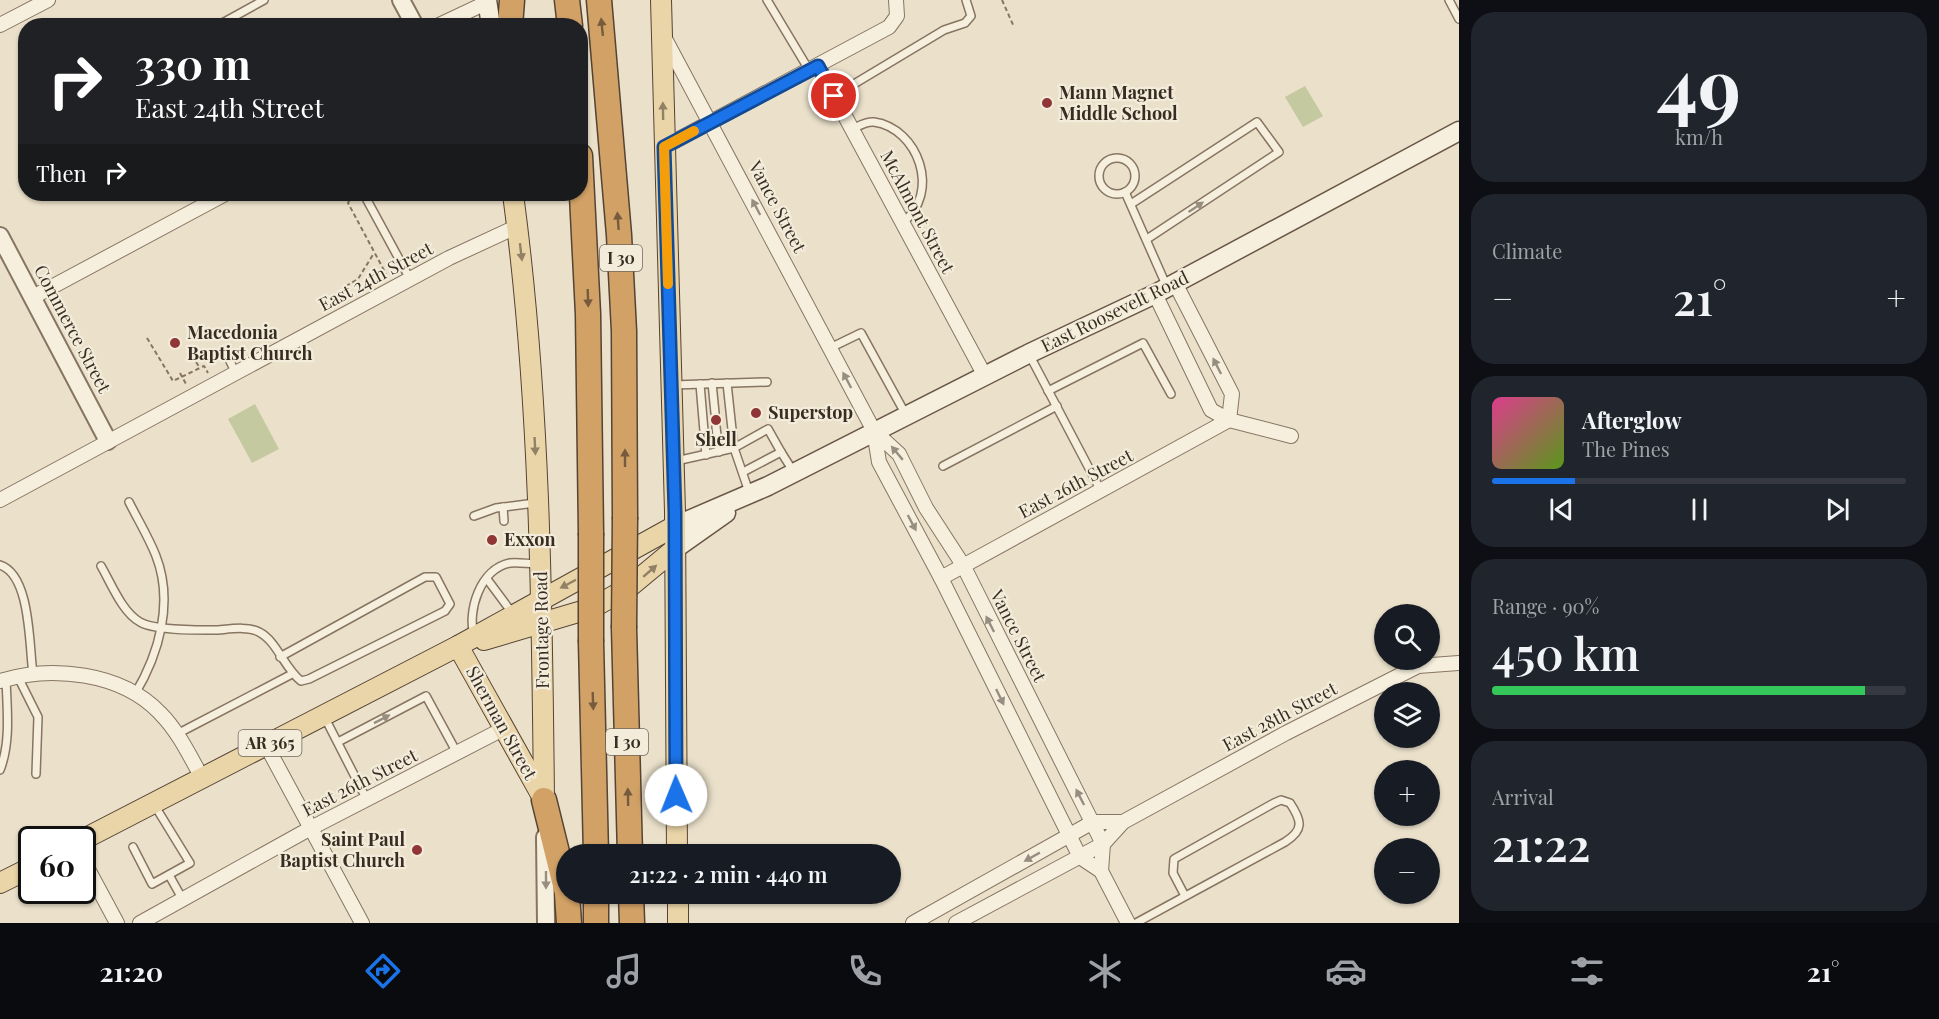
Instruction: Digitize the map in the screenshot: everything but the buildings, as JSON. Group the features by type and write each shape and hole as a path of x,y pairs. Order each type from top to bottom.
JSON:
{"highway":[{"path":"511,18 512,0"},
{"path":"567,0 569,18"},
{"name":"I 30","path":"599,0 620,235 624,331 624,628 630,844"},
{"name":"I 30","path":"582,201 588,314 596,844"},
{"path":"544,800 556,849"},
{"path":"568,904 570,923"},
{"path":"596,904 596,923"},
{"path":"631,904 632,923"}],"main road":[{"path":"661,0 675,526 677,844"},
{"path":"488,1 490,18"},
{"name":"East Roosevelt Road","path":"96,833 469,642 513,614 675,526 768,486 1028,354 1166,288 1459,131"},
{"name":"Frontage Road","path":"513,201 518,226 531,361 540,599 543,624 544,800"},
{"name":"East Roosevelt Road","path":"469,642 583,612 618,594 675,549 768,486"},
{"name":"Sherman Street","path":"469,642 503,729 544,800"},
{"path":"0,883 18,874"},
{"path":"678,904 678,923"}],"street":[{"path":"0,25 48,0"},
{"path":"401,0 411,18"},
{"path":"664,147 889,27 897,16 896,0"},
{"path":"453,18 488,1"},
{"name":"Vance Street","path":"662,33 874,431 879,462 941,578 1069,836 1080,857 1101,871 1128,923"},
{"name":"McAlmont Street","path":"814,68 834,96 985,376"},
{"path":"33,297 212,201"},
{"name":"East 24th Street","path":"0,500 410,279 500,232 518,226"},
{"name":"Commerce Street","path":"0,236 108,441"},
{"path":"1166,288 1211,410 1228,420 1291,436"},
{"path":"1166,288 1232,394 1228,420"},
{"name":"East 26th Street","path":"941,578 1228,420"},
{"name":"Vance Street","path":"874,431 900,454 926,508 963,566 1103,844 1101,871"},
{"name":"East 28th Street","path":"956,923 1103,844 1123,822 1286,733 1418,666 1459,663"},
{"path":"8,679 33,674 69,674 93,678 135,694 159,712 177,734 202,778"},
{"name":"East 26th Street","path":"140,923 311,828 503,729"},
{"path":"266,745 362,923"},
{"name":"Frontage Road","path":"544,800 546,923"},
{"path":"913,923 1093,822"},
{"name":"East 28th Street","path":"1093,822 1123,822"},
{"path":"96,884 117,923"}],"lane":[{"path":"231,18 264,0"},
{"path":"767,0 814,68"},
{"path":"834,96 944,30 966,23 971,16 966,0"},
{"path":"1449,0 1459,19"},
{"path":"852,129 867,122 881,124 905,140 913,150 922,168 922,196 913,215 902,223"},
{"path":"1131,204 1257,122 1279,152 1147,239"},
{"path":"1120,158 1131,165 1135,176 1125,192 1109,193 1101,185 1100,168 1108,160 1120,158"},
{"path":"1125,192 1166,288"},
{"path":"368,201 410,279"},
{"path":"830,348 861,333 906,415"},
{"path":"1048,392 1143,343 1171,394"},
{"path":"1028,354 1101,491"},
{"path":"229,359 236,374"},
{"path":"671,385 767,382"},
{"path":"712,383 715,413"},
{"path":"726,383 734,448 750,494"},
{"path":"700,384 706,455"},
{"path":"943,466 1057,406"},
{"path":"716,428 719,452"},
{"path":"673,462 734,448 768,429 794,473"},
{"path":"742,472 781,452"},
{"path":"129,502 157,557 164,597 162,626 154,655 135,694"},
{"path":"474,516 503,507 538,503"},
{"path":"503,507 504,521"},
{"path":"469,642 470,618 474,602 487,579 508,560 540,564"},
{"path":"0,565 12,571 22,587 33,674"},
{"path":"101,566 128,611 140,623 259,632 300,681 309,679 445,611 450,604 436,577 425,578 280,657"},
{"path":"487,579 513,614"},
{"path":"177,734 292,674"},
{"path":"0,770 4,758 8,719 8,679"},
{"path":"8,679 38,717 36,774"},
{"path":"338,742 426,696 457,753"},
{"path":"324,716 367,800"},
{"path":"1136,923 1294,836 1301,823 1290,803 1281,800 1274,803 1174,859 1173,873 1185,896"},
{"path":"133,847 152,884 190,863 154,804"},
{"path":"169,875 183,900"}],"path":[{"path":"1002,0 1014,27"},
{"path":"350,201 348,204 386,274"},
{"path":"343,288 358,279 375,253"},
{"path":"147,338 169,378 173,381 204,366 209,375"},
{"path":"196,362 200,368"},
{"path":"180,373 188,386"}],"green space":[{"path":"1305,86 1323,116 1303,127 1285,97"},
{"path":"255,404 279,449 252,463 228,419"}],"slow traffic":[{"path":"668,284 664,147 694,131"}],"place":[{"name":"Mann Magnet Middle School","path":"1047,103"},
{"name":"Macedonia Baptist Church","path":"175,343"},
{"name":"Superstop","path":"756,413"},
{"name":"Shell","path":"716,420"},
{"name":"Exxon","path":"492,540"},
{"name":"Saint Paul Baptist Church","path":"417,850"}],"route":[{"path":"676,795 675,512 664,147 758,95 818,66 834,96"}]}
